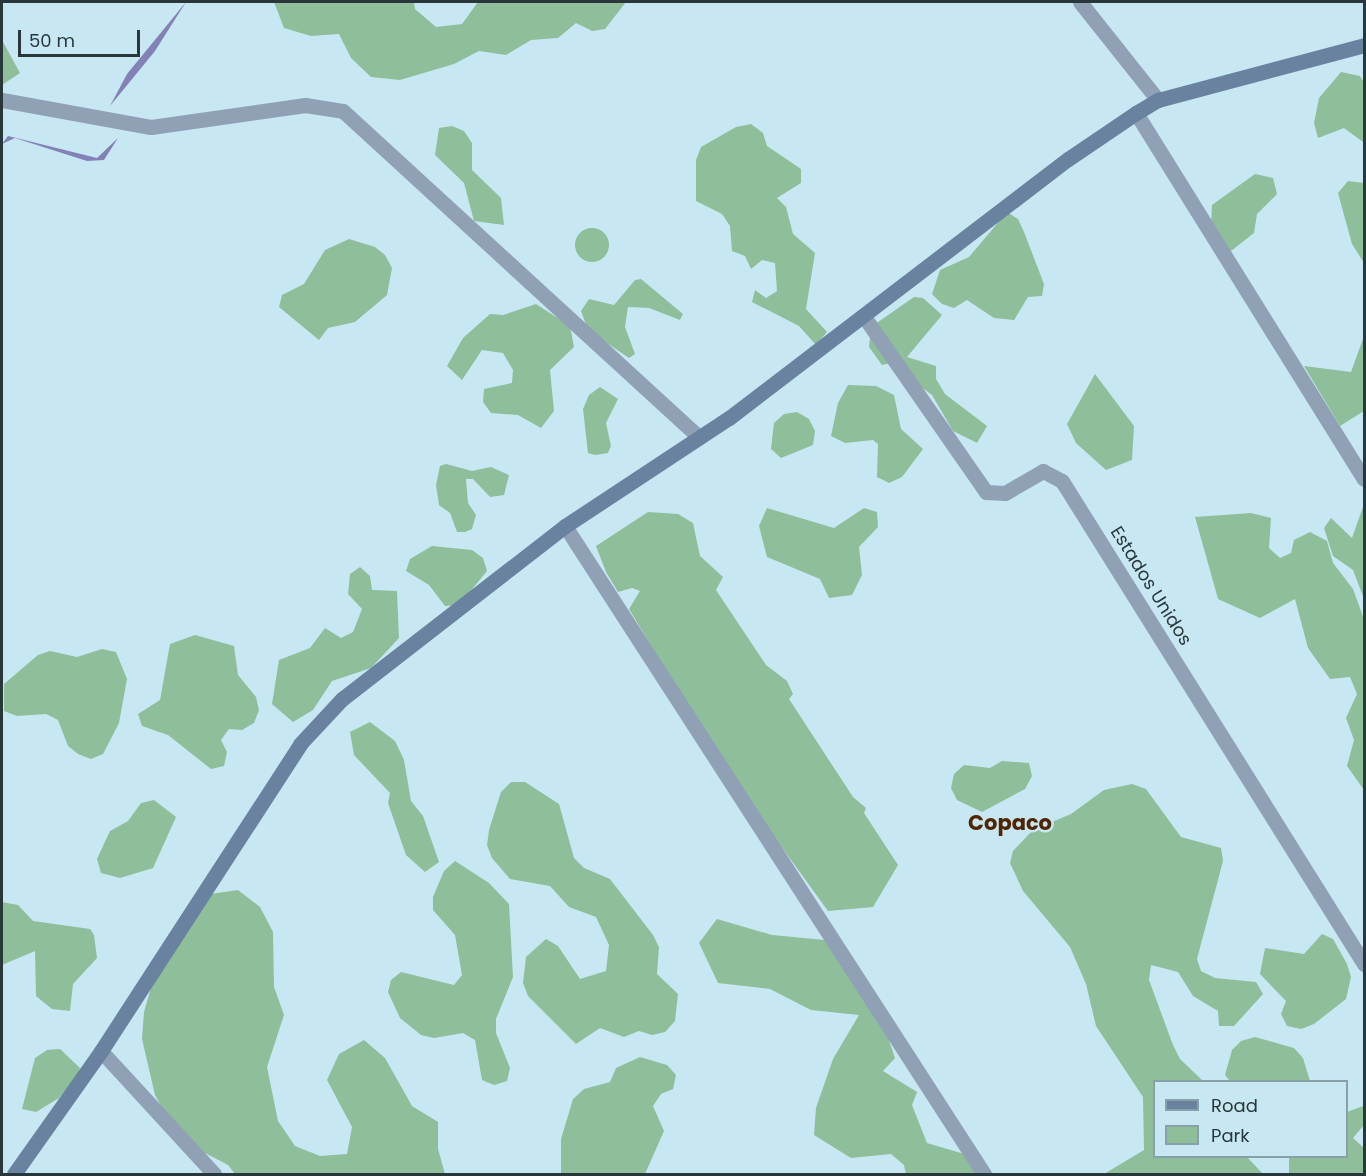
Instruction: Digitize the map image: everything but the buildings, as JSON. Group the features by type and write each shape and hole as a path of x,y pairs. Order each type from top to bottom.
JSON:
{"street":[{"path":"1080,2 1158,100"},
{"path":"14,1174 101,1051 300,744 342,699 565,526 699,437 865,318 1068,159 1136,113 1158,100 1365,45"},
{"path":"2,100 151,127 305,105 343,111 699,437"},
{"path":"1136,113 1365,479"},
{"name":"Estados Unidos","path":"865,318 986,492 1005,493 1043,471 1062,480 1365,964"},
{"path":"565,526 984,1174"},
{"path":"101,1051 214,1174"}],"green space":[{"path":"274,2 414,2 415,9 436,27 462,24 478,2 626,2 605,29 592,31 576,23 558,38 531,40 506,55 479,51 454,64 400,80 371,77 351,58 339,34 311,36 284,28"},
{"path":"2,40 20,73 2,85"},
{"path":"1341,72 1360,76 1364,83 1363,142 1344,128 1318,138 1314,123 1319,98"},
{"path":"751,124 763,133 767,146 801,169 801,183 777,198 786,207 793,234 815,253 806,309 827,332 816,345 799,326 752,302 755,290 766,298 777,291 775,263 762,260 751,269 745,256 732,251 730,226 722,214 696,201 696,160 701,147 736,127"},
{"path":"452,126 464,131 472,143 472,170 501,198 504,225 474,221 464,183 435,155 439,128"},
{"path":"1255,174 1273,178 1277,194 1257,214 1254,233 1231,251 1211,228 1212,205"},
{"path":"1348,181 1364,183 1364,263 1352,244 1338,193"},
{"path":"1007,212 1018,219 1024,232 1044,284 1042,296 1028,297 1014,320 994,318 967,300 954,308 942,304 932,294 940,270 969,257"},
{"path":"592,228 604,233 609,245 604,257 592,262 580,257 575,245 580,233"},
{"path":"349,239 375,247 385,255 392,268 387,295 355,322 328,328 319,340 279,307 282,295 304,284 325,250"},
{"path":"641,279 683,314 680,320 649,308 628,307 625,327 635,354 629,358 588,330 581,311 589,299 614,305 635,280"},
{"path":"914,297 923,298 942,315 907,357 936,366 936,379 945,394 987,426 977,443 953,431 932,395 909,378 899,361 882,365 869,347 871,327"},
{"path":"536,304 570,326 574,347 550,370 554,411 541,428 518,415 491,413 483,402 484,389 512,383 513,370 503,353 482,350 462,380 447,366 463,338 490,314 503,315"},
{"path":"1364,336 1364,411 1340,426 1304,366 1351,372"},
{"path":"1095,374 1134,426 1132,460 1106,470 1076,443 1067,424"},
{"path":"848,385 876,386 894,395 901,429 923,449 902,477 889,483 877,477 878,444 873,440 845,443 831,436 838,403"},
{"path":"600,387 618,399 606,423 611,446 608,453 595,455 588,453 583,409 589,395"},
{"path":"797,412 809,419 815,431 813,445 781,458 771,449 774,423 784,414"},
{"path":"446,464 472,471 491,467 509,475 504,495 490,497 473,479 466,479 468,503 476,515 472,529 465,532 457,532 450,513 439,505 436,485 440,466"},
{"path":"1364,504 1364,599 1353,570 1333,556 1324,528 1331,518 1352,538"},
{"path":"767,508 834,528 864,508 877,512 878,527 859,547 862,575 852,595 829,598 820,579 767,557 759,526"},
{"path":"648,512 678,514 693,523 700,556 723,577 716,590 766,665 787,681 793,694 789,699 853,797 866,808 864,813 898,865 873,907 828,911 730,776 629,609 640,591 632,588 618,592 606,572 596,546"},
{"path":"1251,513 1271,518 1269,548 1280,558 1291,553 1294,540 1310,532 1327,541 1333,563 1353,589 1364,619 1364,790 1347,766 1354,740 1346,718 1357,694 1350,677 1330,679 1308,648 1295,599 1260,618 1218,599 1195,517"},
{"path":"432,546 472,550 483,558 487,571 459,605 445,606 429,585 406,571 410,559"},
{"path":"360,567 370,576 372,590 397,591 399,638 371,668 332,681 313,710 293,722 272,704 279,660 310,648 325,628 341,638 353,632 362,609 348,594 350,574"},
{"path":"195,635 234,646 238,675 256,697 259,710 254,723 242,730 229,729 221,740 227,752 224,766 211,769 168,735 142,726 138,714 160,700 170,644"},
{"path":"102,649 116,652 127,679 119,723 103,754 91,759 78,754 68,746 58,720 46,714 17,716 4,711 4,684 38,655 50,651 77,657"},
{"path":"370,722 395,741 404,760 411,801 423,816 439,862 425,872 406,855 388,803 390,793 354,755 350,732"},
{"path":"1002,761 1029,763 1032,776 1025,789 982,812 957,800 951,788 954,774 964,765 990,768"},
{"path":"511,782 525,782 559,804 574,858 584,868 610,879 653,935 659,947 657,974 678,994 675,1021 665,1032 652,1035 639,1031 624,1037 600,1028 576,1044 528,996 523,983 526,957 546,939 558,946 580,979 606,971 609,945 596,917 569,907 550,886 510,879 492,858 487,845 489,830 501,792"},
{"path":"1132,784 1146,789 1181,837 1221,848 1223,861 1197,959 1201,971 1215,978 1256,982 1263,994 1234,1026 1219,1026 1218,1011 1193,996 1178,972 1151,965 1149,980 1173,1045 1180,1059 1202,1080 1153,1080 1153,1158 1248,1158 1263,1174 1104,1174 1144,1150 1143,1097 1096,1026 1086,984 1070,947 1023,891 1010,863 1013,851 1033,830 1071,814 1104,790"},
{"path":"154,800 176,817 153,868 120,878 101,873 97,859 110,831 128,821 141,803"},
{"path":"455,861 489,883 509,904 513,977 496,1019 496,1033 510,1068 507,1081 494,1085 482,1080 475,1040 463,1033 434,1038 421,1035 400,1018 388,992 391,980 401,972 454,985 462,975 455,935 433,910 433,897 444,871"},
{"path":"238,890 260,907 273,932 274,987 284,1015 267,1067 278,1121 295,1146 320,1156 347,1154 352,1127 327,1080 339,1054 364,1040 385,1058 412,1106 438,1122 438,1149 445,1174 235,1174 228,1165 180,1140 155,1095 142,1039 144,1012 151,988 210,894"},
{"path":"2,902 18,905 33,921 90,929 94,935 97,958 73,984 70,1011 52,1009 36,996 35,951 2,965"},
{"path":"717,919 772,935 825,940 878,1008 895,1058 883,1071 917,1092 912,1105 927,1143 971,1156 977,1174 906,1174 904,1165 891,1154 851,1158 814,1135 816,1108 833,1059 859,1015 811,1010 770,989 718,983 699,943"},
{"path":"1322,934 1333,939 1347,964 1351,977 1346,999 1314,1024 1301,1029 1287,1026 1281,1014 1286,1001 1260,974 1265,948 1304,954"},
{"path":"1255,1037 1294,1048 1303,1058 1310,1080 1229,1080 1225,1075 1232,1050 1241,1041"},
{"path":"60,1049 80,1068 78,1074 59,1098 36,1112 22,1109 35,1058 47,1050"},
{"path":"640,1057 667,1065 676,1075 673,1089 661,1094 653,1106 664,1131 645,1174 561,1174 561,1139 573,1099 584,1089 610,1082 616,1068"},
{"path":"1363,1106 1364,1125 1353,1138 1363,1147 1364,1174 1289,1174 1289,1158 1348,1158 1348,1112"}],"water":[{"path":"186,2 155,51 110,106 127,74"},
{"path":"8,136 97,158 118,138 104,160 87,161 15,138 2,144"}],"district":[{"name":"Copaco","path":"1010,823"}]}
